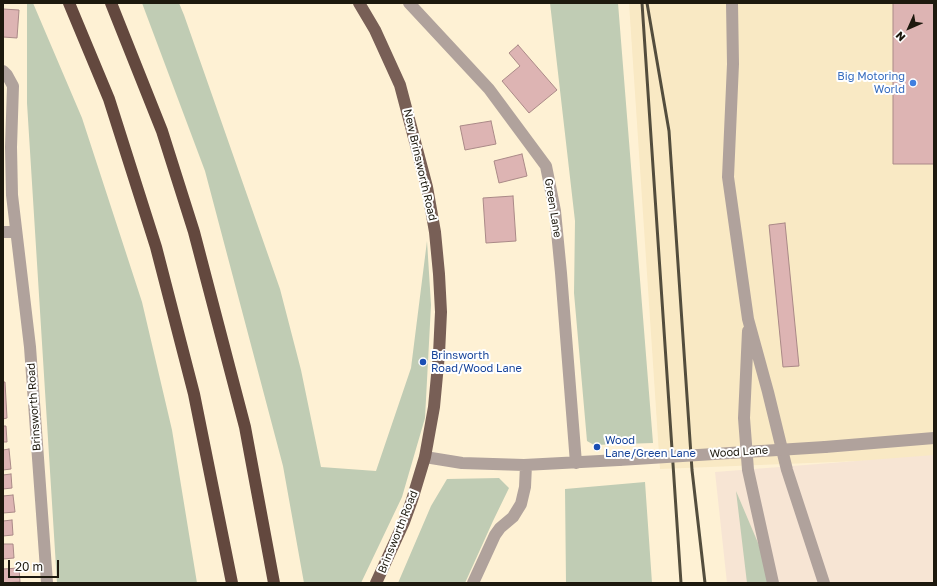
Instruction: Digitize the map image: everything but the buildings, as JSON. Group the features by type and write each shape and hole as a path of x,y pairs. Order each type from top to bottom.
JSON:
{"highway":[{"path":"69,3 109,99 156,247 194,394 232,583"},
{"path":"111,3 162,131 194,232 245,427 274,583"}],"main road":[{"name":"New Brinsworth Road","path":"358,3 375,30 400,85 427,187 435,232 440,289 439,354 434,407 424,457"},
{"name":"Brinsworth Road","path":"376,583 404,522 424,457"}],"street":[{"name":"Green Lane","path":"409,3 489,89 546,166 557,226 576,463"},
{"path":"732,3 733,64 728,177 748,318 787,470 824,583"},
{"name":"Brinsworth Road","path":"3,71 13,86 11,147 15,232 23,280 30,347 48,583"},
{"path":"3,232 15,232"},
{"path":"748,318 744,418 748,470 771,580"},
{"name":"Wood Lane","path":"424,457 462,462 526,465 825,447 934,438"},
{"path":"473,583 495,535 505,523 513,517 521,504 525,487 526,465"}],"shaded area":[{"path":"629,3 934,3 934,458 660,469"},
{"path":"934,455 934,583 727,583 715,472"}],"green space":[{"path":"27,3 33,3 82,118 142,302 172,430 197,583 57,583 27,103"},
{"path":"142,3 179,3 184,15 280,289 301,370 321,467 376,471 411,368 427,241 431,305 425,418 402,497 361,583 304,583 283,466 205,171"},
{"path":"550,3 618,3 653,443 594,445 587,441 574,293 575,221"},
{"path":"499,478 509,488 465,583 398,583 431,506 447,479"},
{"path":"645,482 652,583 566,583 565,489"},
{"path":"736,491 775,583 747,583"}],"railway":[{"path":"642,3 681,583"},
{"path":"647,3 669,131 692,470 705,583"}],"place":[{"name":"Big Motoring World","path":"913,83"},
{"name":"Brinsworth Road/Wood Lane","path":"423,362"},
{"name":"Wood Lane/Green Lane","path":"597,447"}]}
